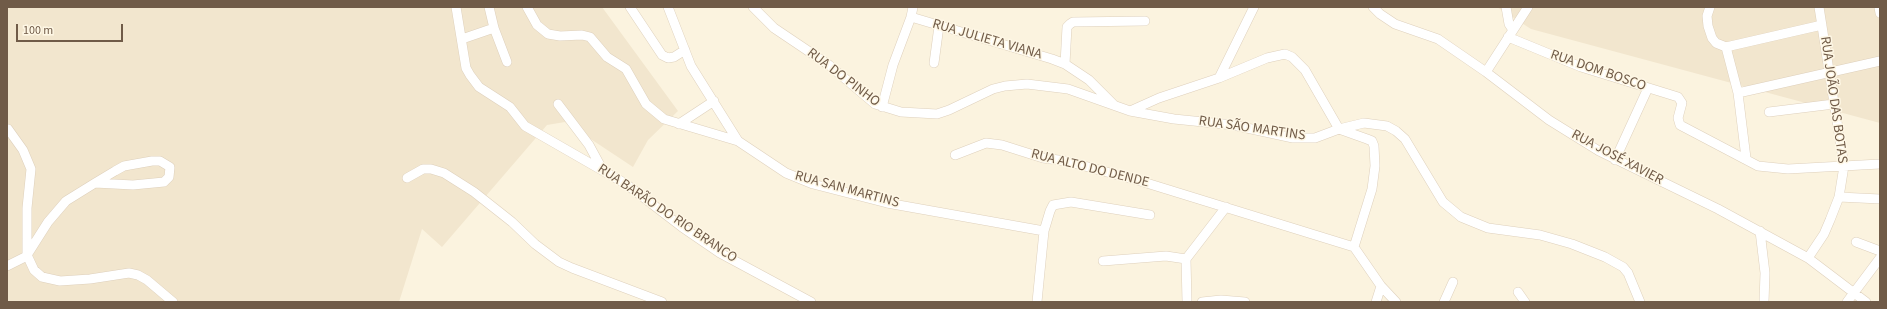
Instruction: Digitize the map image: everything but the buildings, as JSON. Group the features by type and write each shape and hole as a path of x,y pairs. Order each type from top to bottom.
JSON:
{"street":[{"name":"RUA BARÃO DO RIO BRANCO","path":"456,7 466,68 479,87 510,107 525,126 626,184 682,227 720,253 811,302"},
{"path":"489,7 494,28 507,62"},
{"path":"527,7 537,25 548,34 560,36 582,35 590,37 607,57 626,69 641,96 656,114 664,119 679,124 738,141"},
{"path":"630,7 662,56 668,58 674,57 685,50"},
{"name":"RUA SAN MARTINS","path":"668,7 691,66 738,141 786,173 812,184 887,203 1044,231"},
{"name":"RUA DO PINHO","path":"753,7 782,35 829,65 863,96 882,107 913,114 936,114 949,110 993,89 1027,84 1068,90 1130,111"},
{"path":"882,107 893,66 911,17 913,7"},
{"path":"1218,78 1254,7"},
{"name":"RUA JOSÉ XAVIER","path":"1373,7 1380,14 1395,24 1438,39 1486,72 1549,120 1615,160 1760,231 1808,258 1866,302"},
{"path":"1506,7 1510,33"},
{"path":"1486,72 1528,7"},
{"path":"1710,7 1707,16 1708,26 1712,38 1716,43 1728,50 1822,26"},
{"name":"RUA JOÃO DAS BOTAS","path":"1808,258 1824,234 1839,196 1844,166 1818,7"},
{"path":"1879,7 1880,13"},
{"name":"RUA JULIETA VIANA","path":"911,17 1065,64 1089,80 1118,108"},
{"path":"1065,64 1067,27 1073,22 1145,21"},
{"path":"934,63 938,26"},
{"path":"462,39 494,28"},
{"name":"RUA DOM BOSCO","path":"1510,33 1581,67 1678,97 1682,100 1682,106 1678,118 1680,125 1746,158"},
{"path":"1728,50 1738,93 1746,158 1758,166 1788,169 1880,164"},
{"path":"1130,111 1159,98 1218,78 1268,58 1285,54 1292,57 1305,70 1339,129 1372,141 1374,151 1374,175 1370,198 1354,247 1381,286 1396,302"},
{"path":"1738,93 1828,71 1880,61"},
{"path":"1615,160 1648,88"},
{"path":"679,124 714,101"},
{"path":"558,104 589,145 602,169"},
{"path":"1768,112 1834,104"},
{"name":"RUA SÃO MARTINS","path":"1130,111 1174,119 1233,125 1293,138 1315,138 1339,129 1364,123 1387,126 1396,131 1405,140 1443,202 1461,217 1488,228 1540,235 1572,244 1605,257 1622,267 1628,273 1640,302"},
{"path":"8,130 24,150 31,169 27,208 27,256 34,270 42,277 50,280 90,279 128,273 138,275 147,280 173,302"},
{"name":"RUA ALTO DO DENDE","path":"955,154 986,143 1002,145 1044,158 1066,162 1140,181 1354,247"},
{"path":"7,266 27,256 41,232 66,201 95,183 124,166 141,162 160,161 170,167 169,178 164,182 133,185 95,183"},
{"path":"407,178 423,169 431,169 444,173 474,192 512,222 535,244 559,262 662,302"},
{"path":"1839,196 1880,199"},
{"path":"1037,302 1044,231 1053,206 1071,202 1150,215"},
{"path":"1187,302 1186,259 1226,207"},
{"path":"1760,231 1765,274 1764,302"},
{"path":"1856,242 1880,251"},
{"path":"1104,261 1166,256 1186,259"},
{"path":"1847,302 1880,258"},
{"path":"1444,302 1453,282"},
{"path":"1376,302 1381,286"},
{"path":"1518,292 1525,302"},
{"path":"1202,302 1245,302"}],"shaded area":[{"path":"7,7 602,7 678,111 648,140 633,167 565,122 547,125 442,247 422,229 399,302 7,302"},
{"path":"1497,7 1880,7 1880,123 1531,29"}]}
